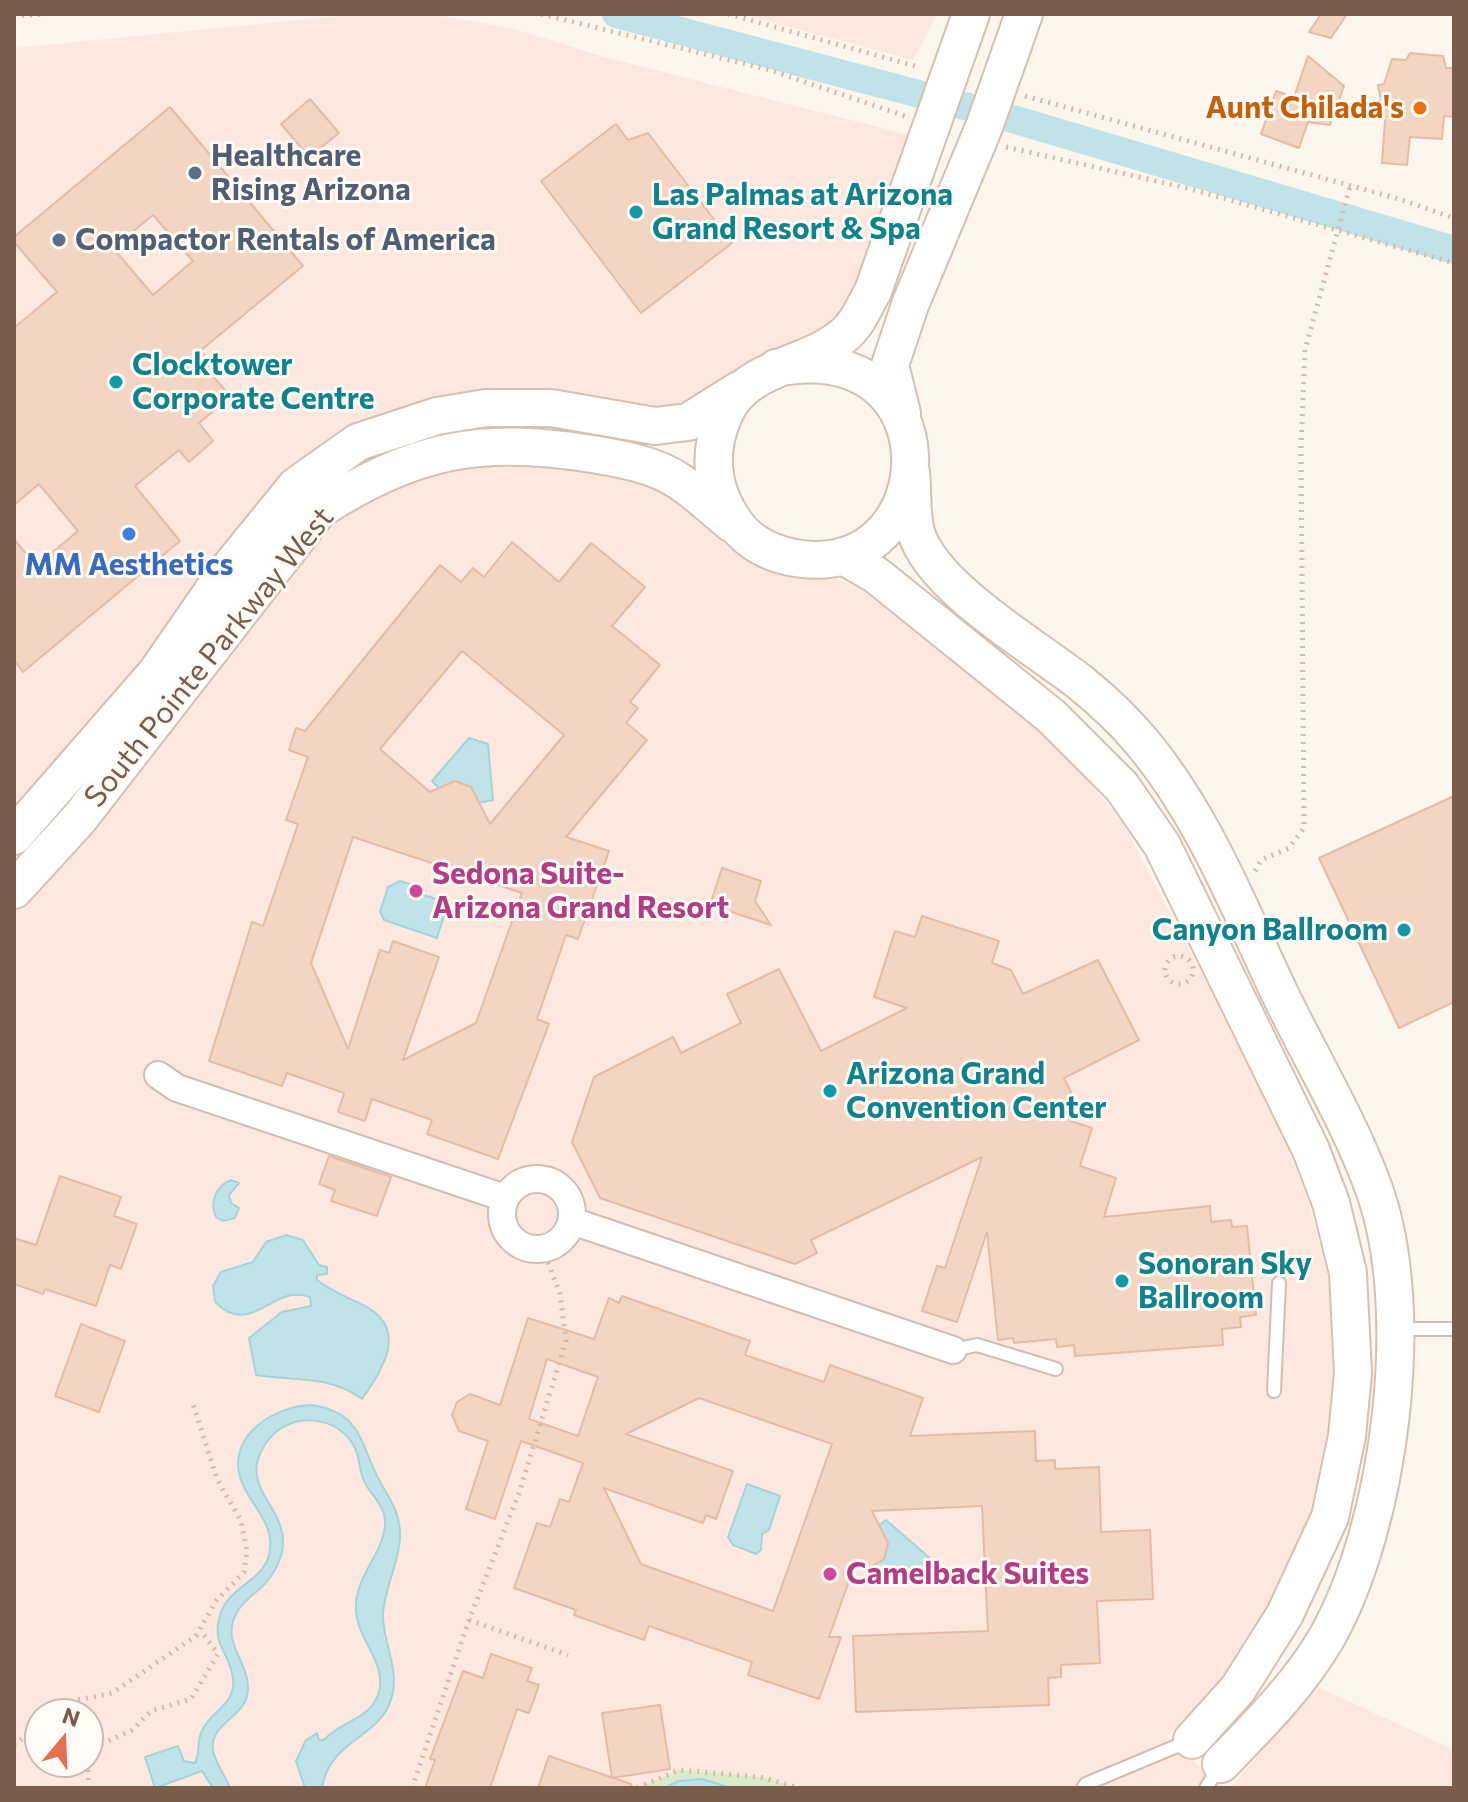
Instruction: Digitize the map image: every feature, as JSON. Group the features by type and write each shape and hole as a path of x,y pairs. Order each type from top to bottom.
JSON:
{"street":[{"name":"South Pointe Parkway West","path":"14,836 156,673 226,572 296,486 358,442 437,416 486,408 551,408 655,426 688,422 761,376 841,339 854,326 873,291 971,14"},
{"path":"1024,14 993,103 910,305 890,365 907,430 916,532 931,560 1019,640 1083,684 1139,740 1174,785 1213,849 1375,1191 1390,1254 1396,1376 1372,1528 1327,1637 1268,1716 1214,1776"},
{"path":"907,430 892,401 868,379 839,365 808,362 761,376 726,410 714,440 713,462 722,504 740,530 762,547 788,558 815,561 843,556 869,543 890,524 904,499 911,472"},
{"name":"South Pointe Parkway West","path":"14,890 79,819 319,510 368,478 438,455 485,445 538,445 650,466 678,480 740,530"},
{"path":"843,556 876,575 1051,716 1105,766 1136,806 1162,845 1311,1150 1331,1203 1348,1273 1353,1373 1347,1436 1330,1517 1285,1614 1246,1677 1192,1740"},
{"path":"158,1075 177,1088 505,1198"},
{"path":"523,1181 550,1181 571,1201 572,1221 562,1239 543,1249 522,1245 506,1230 502,1220 505,1198 523,1181"},
{"path":"572,1221 953,1350"}],"lane":[{"path":"1274,1391 1279,1283"},
{"path":"1394,1330 1454,1329"},
{"path":"953,1350 977,1345 1056,1369"},
{"path":"1083,1788 1086,1784 1192,1740"}],"path":[{"path":"14,16 45,14"},
{"path":"728,14 943,90"},
{"path":"993,103 1350,186 1454,218"},
{"path":"1248,885 1261,860 1289,848 1304,828 1302,388 1305,350 1350,186"},
{"path":"1175,956 1184,957 1192,964 1192,976 1186,982 1177,984 1166,976 1167,962 1175,956"},
{"path":"412,1788 469,1620 519,1493 566,1341 560,1294 543,1249"},
{"path":"88,1698 112,1693 201,1631 216,1601 244,1572 247,1551 241,1521 217,1479 193,1404"},
{"path":"469,1620 568,1655"},
{"path":"89,1788 88,1770 98,1746 132,1730 151,1711 184,1703 197,1693 218,1654 201,1631"},
{"path":"637,1788 679,1770 760,1777 799,1788"}],"shaded area":[{"path":"360,14 430,14 511,28 601,56 909,135 848,311 806,342 757,356 670,414 388,419 157,660 14,822 14,48"},
{"path":"741,14 937,14 913,60"},
{"path":"548,462 648,483 675,496 766,568 799,578 836,579 861,589 1052,737 1124,825 1286,1142 1307,1197 1328,1276 1336,1382 1330,1451 1298,1556 1269,1616 1234,1667 1167,1737 1224,1788 14,1788 14,906 326,518 433,463"},
{"path":"1318,1687 1454,1750 1454,1788 1230,1788"}],"green space":[{"path":"679,1770 760,1777 799,1788 637,1788"}],"water":[{"path":"469,738 488,744 493,800 478,803 471,787 455,781 440,789 432,781"},
{"path":"400,881 413,885 415,892 448,903 437,938 384,920 380,912 388,887"},
{"path":"231,1180 239,1183 229,1195 231,1203 239,1208 235,1218 223,1221 216,1217 214,1200 221,1186"},
{"path":"286,1235 303,1240 319,1265 327,1267 327,1274 317,1275 317,1280 376,1313 385,1324 389,1336 388,1348 378,1374 362,1399 350,1391 324,1382 256,1375 249,1338 282,1312 311,1306 310,1297 284,1297 240,1315 228,1312 215,1302 213,1286 221,1272 253,1262 266,1242"},
{"path":"311,1405 339,1414 356,1429 398,1520 399,1547 383,1615 394,1682 389,1705 374,1725 333,1760 322,1788 305,1788 296,1761 306,1740 317,1733 319,1740 324,1740 368,1710 378,1695 379,1673 361,1632 356,1610 359,1587 383,1536 385,1518 363,1479 357,1452 348,1437 327,1423 302,1421 289,1424 269,1439 258,1458 257,1475 283,1535 281,1554 271,1576 238,1610 232,1627 234,1647 246,1675 247,1696 244,1704 213,1741 216,1760 230,1788 213,1788 202,1771 155,1788 145,1757 178,1746 184,1761 195,1763 205,1725 231,1695 231,1669 219,1642 220,1615 230,1597 260,1571 269,1555 269,1533 240,1477 238,1462 241,1448 258,1425 270,1417"},
{"path":"747,1484 780,1496 769,1530 762,1534 761,1550 756,1554 733,1545 728,1537"},
{"path":"886,1520 932,1560 927,1578 868,1582 866,1566 884,1559 888,1543 877,1527"},
{"path":"702,1779 731,1788 665,1788 678,1781"}],"building":[{"path":"1321,14 1347,14 1331,38 1309,32"},
{"name":"Aunt Chilada's","path":"1410,53 1443,56 1446,68 1454,68 1454,117 1444,116 1442,139 1410,137 1407,165 1382,163 1385,121 1378,85 1384,84 1392,59 1406,60"},
{"path":"1308,56 1344,86 1330,125 1308,122 1299,148 1261,134 1276,91 1294,97"},
{"path":"310,99 339,133 309,157 281,124"},
{"name":"Clocktower Corporate Centre","path":"170,107 303,266 200,351 211,364 206,368 231,397 199,423 213,441 189,462 179,450 135,486 180,541 23,672 14,660 14,539 36,566 78,531 39,484 14,505 14,328 57,292 14,242 14,237","holes":["153,215 193,261 153,295 113,248"]},
{"name":"Las Palmas at Arizona Grand Resort & Spa","path":"616,124 628,140 648,133 732,243 641,313 541,181"},
{"path":"512,542 559,582 591,543 645,587 612,626 660,665 630,702 638,708 626,723 647,740 566,837 609,851 578,939 566,935 537,1019 549,1024 498,1159 427,1134 432,1120 372,1099 365,1121 338,1112 344,1093 287,1073 282,1086 209,1061 252,922 263,926 298,824 286,820 308,757 289,750 296,728 305,731 440,565 461,582 473,568 484,577","holes":["462,651 564,735 490,824 471,787 455,781 430,792 380,749","353,837 522,893 476,1023 403,1060 439,957 393,941 389,953 380,950 348,1049 311,963"]},
{"name":"Canyon Ballroom","path":"1454,796 1454,1002 1399,1028 1319,858"},
{"path":"722,868 761,881 755,901 771,925 710,905"},
{"name":"Arizona Grand Convention Center","path":"922,916 999,941 992,963 1011,970 1023,994 1098,960 1139,1040 1064,1078 1076,1103 1071,1121 1092,1128 1080,1166 1116,1178 1104,1217 1210,1206 1211,1222 1231,1220 1232,1227 1247,1226 1256,1315 1240,1317 1241,1327 1222,1329 1223,1345 1075,1356 1074,1345 1057,1347 1056,1339 1014,1343 1013,1338 998,1340 987,1232 957,1322 922,1311 937,1266 945,1268 982,1157 811,1240 817,1253 795,1264 600,1198 572,1142 594,1077 673,1037 681,1053 741,1023 727,994 779,969 821,1051 907,1008 874,997 895,931 915,937"},
{"path":"329,1156 391,1177 377,1216 331,1201 335,1190 319,1184"},
{"path":"60,1176 121,1197 114,1216 137,1224 121,1269 110,1265 96,1306 45,1289 43,1294 14,1284 14,1238 36,1245"},
{"path":"622,1296 750,1341 745,1355 824,1382 830,1365 923,1398 910,1436 1035,1431 1036,1461 1055,1460 1055,1469 1099,1467 1101,1532 1150,1530 1153,1599 1097,1601 1100,1663 1061,1665 1061,1677 1048,1678 1049,1705 856,1712 853,1636 988,1631 982,1506 872,1511 888,1543 884,1559 870,1567 855,1564 829,1637 841,1637 819,1699 748,1675 752,1662 649,1626 644,1640 574,1615 576,1610 514,1588 537,1523 550,1527 560,1499 569,1502 583,1463 521,1441 495,1519 466,1509 488,1441 459,1431 452,1415 457,1402 470,1394 500,1405 528,1318 594,1339 609,1298 619,1303","holes":["547,1359 598,1377 578,1436 529,1419","699,1398 832,1444 773,1611 641,1564 604,1488 703,1523 706,1515 716,1519 733,1471 626,1434"]},
{"path":"81,1324 125,1341 99,1412 55,1396"},
{"path":"491,1654 532,1668 527,1681 539,1685 529,1713 517,1709 490,1788 425,1788 435,1760 430,1759 463,1671 483,1678"},
{"path":"660,1705 670,1769 612,1778 602,1713"},
{"path":"549,1756 631,1784 631,1788 538,1788"}],"waterway":[{"path":"616,14 1006,117 1454,250"}],"place":[{"name":"Aunt Chilada's","path":"1420,108"},
{"name":"Healthcare Rising Arizona","path":"195,173"},
{"name":"Las Palmas at Arizona Grand Resort & Spa","path":"636,212"},
{"name":"Compactor Rentals of America","path":"59,240"},
{"name":"Clocktower Corporate Centre","path":"116,382"},
{"name":"MM Aesthetics","path":"129,534"},
{"name":"Sedona Suite- Arizona Grand Resort","path":"416,891"},
{"name":"Canyon Ballroom","path":"1404,930"},
{"name":"Arizona Grand Convention Center","path":"830,1091"},
{"name":"Sonoran Sky Ballroom","path":"1122,1281"},
{"name":"Camelback Suites","path":"830,1574"}]}
